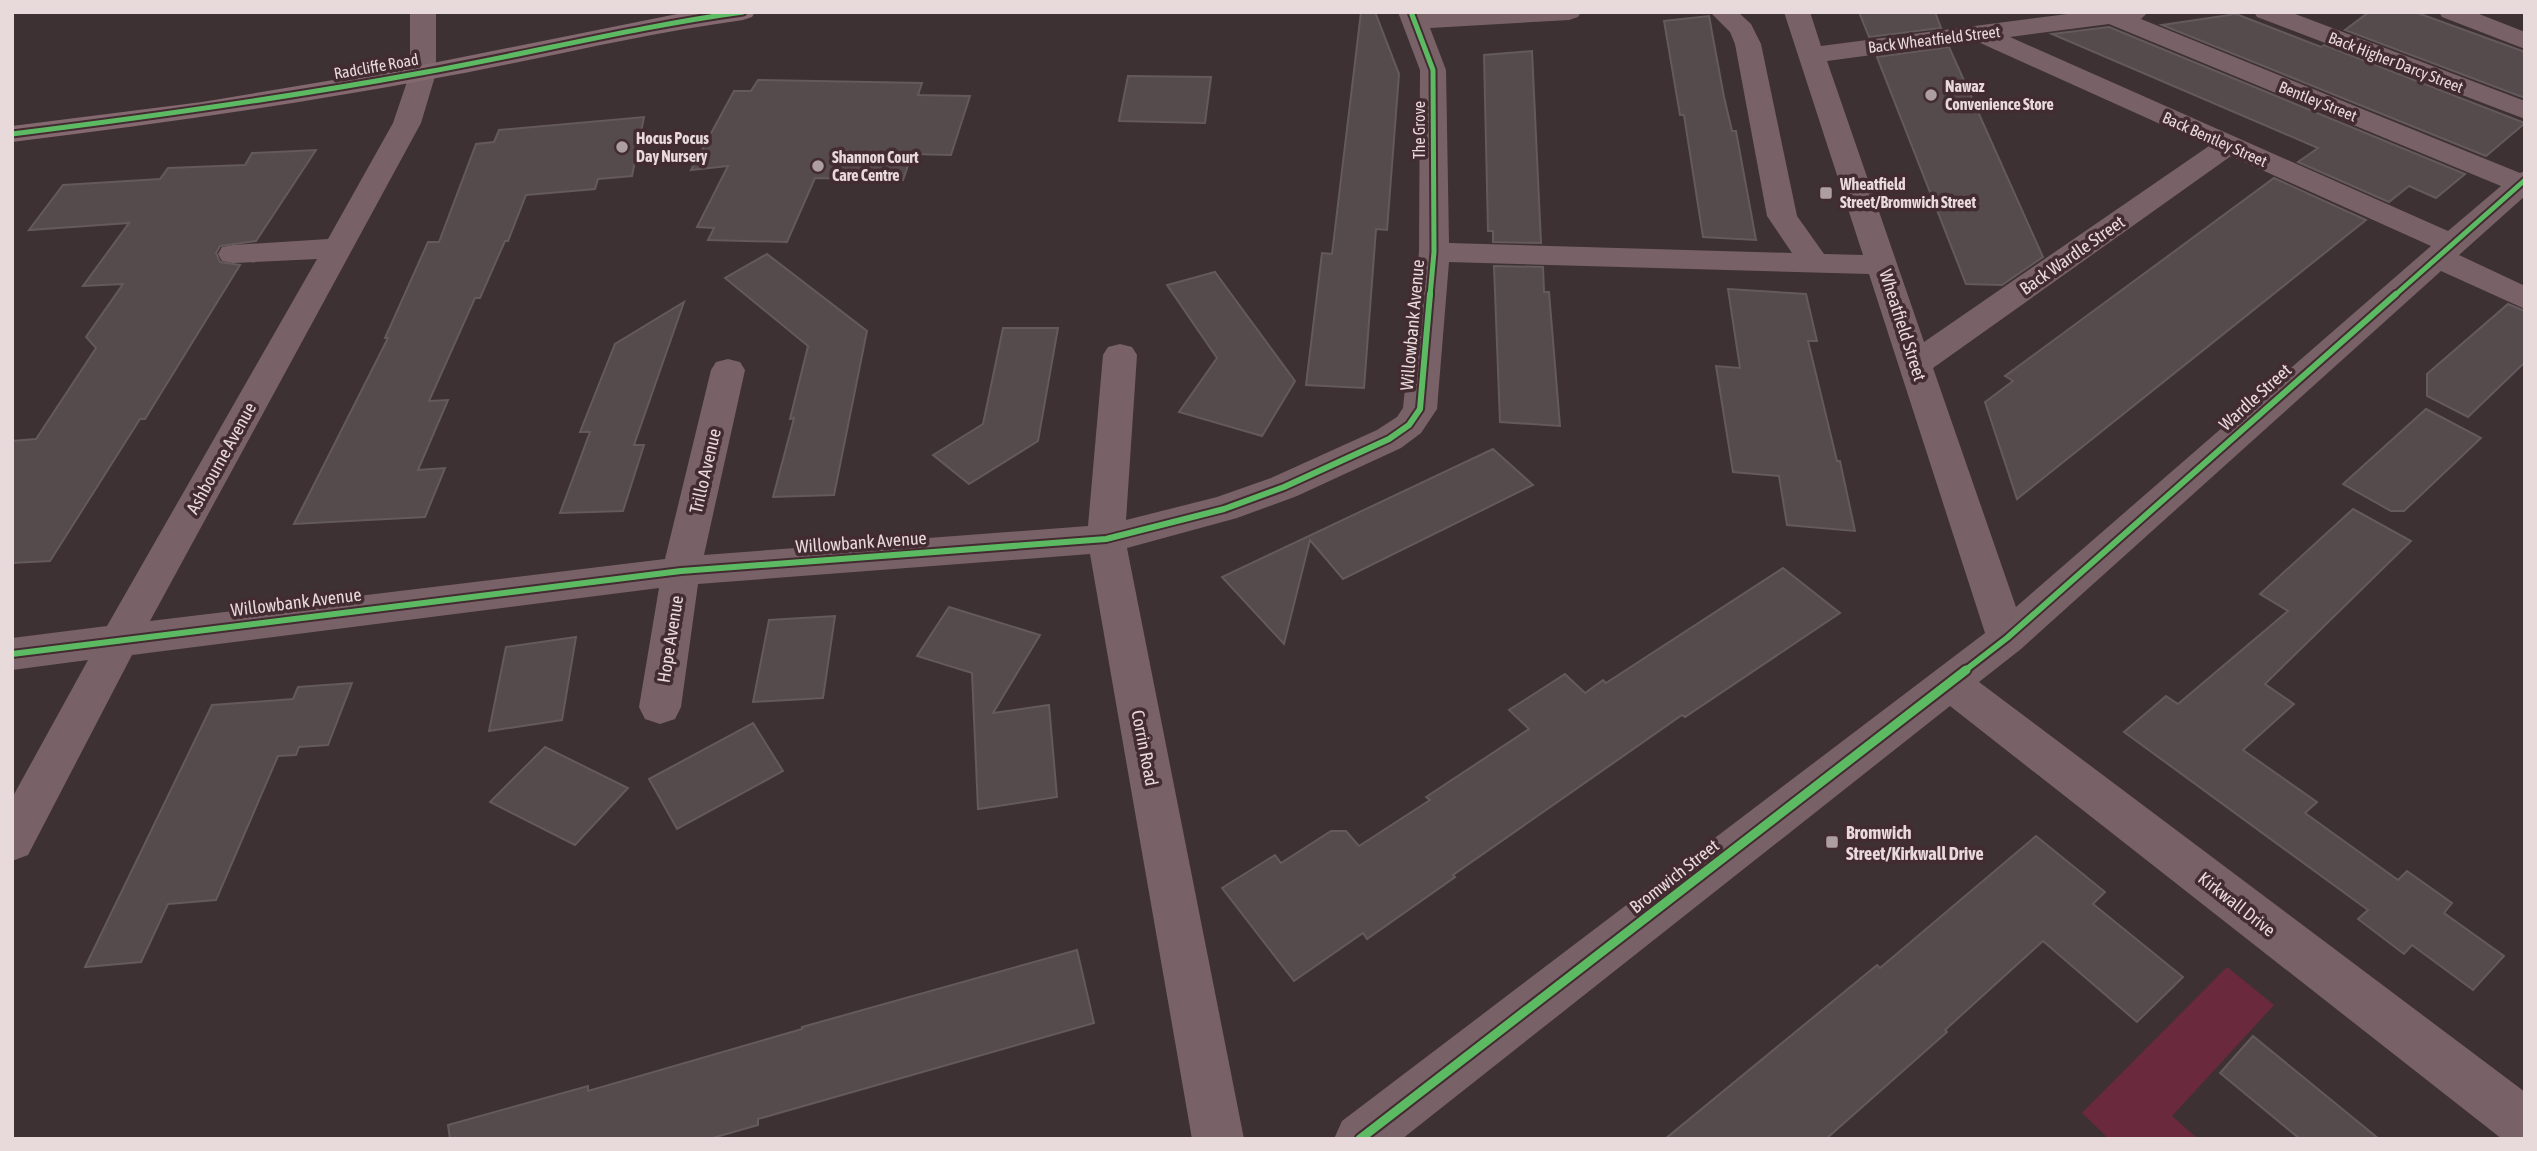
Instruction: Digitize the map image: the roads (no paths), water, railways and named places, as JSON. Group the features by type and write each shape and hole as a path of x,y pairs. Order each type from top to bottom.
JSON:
{"main road":[{"name":"Radcliffe Road","path":"12,134 202,110 423,73 658,24 743,12"}],"street":[{"name":"Ashbourne Avenue","path":"12,841 120,640 407,123 423,73 423,12"},
{"path":"1413,17 1569,12"},
{"path":"1722,12 1742,29 1748,44 1782,216 1815,263"},
{"name":"Wheatfield Street","path":"1797,12 2007,638"},
{"name":"Back Wheatfield Street","path":"1812,55 2138,12"},
{"name":"Back Higher Darcy Street","path":"2266,12 2525,111"},
{"path":"2451,12 2525,41"},
{"path":"2510,12 2525,17"},
{"name":"Bentley Street","path":"2111,16 2523,183"},
{"name":"The Grove","path":"1413,17 1433,70 1434,252"},
{"name":"Back Bentley Street","path":"1979,33 2229,145 2444,251 2525,299"},
{"name":"Back Wardle Street","path":"1916,364 2229,145"},
{"name":"Wardle Street","path":"2007,638 2523,183"},
{"path":"233,254 339,247"},
{"path":"1434,252 1883,264"},
{"name":"Willowbank Avenue","path":"12,654 681,571 1106,539 1224,509 1389,439 1409,425 1420,409 1434,252"},
{"name":"Corrin Road","path":"1121,355 1106,539 1218,1139"},
{"name":"Trillo Avenue","path":"681,571 728,370"},
{"name":"Hope Avenue","path":"660,707 681,571"},
{"name":"Bromwich Street","path":"1360,1139 2007,638"},
{"name":"Kirkwall Drive","path":"1950,683 2525,1124"}],"place":[{"name":"Nawaz Convenience Store","path":"1931,95"},
{"name":"Hocus Pocus Day Nursery","path":"622,147"},
{"name":"Shannon Court Care Centre","path":"818,166"},
{"name":"Wheatfield Street/Bromwich Street","path":"1826,193"},
{"name":"Bromwich Street/Kirkwall Drive","path":"1832,842"}]}
